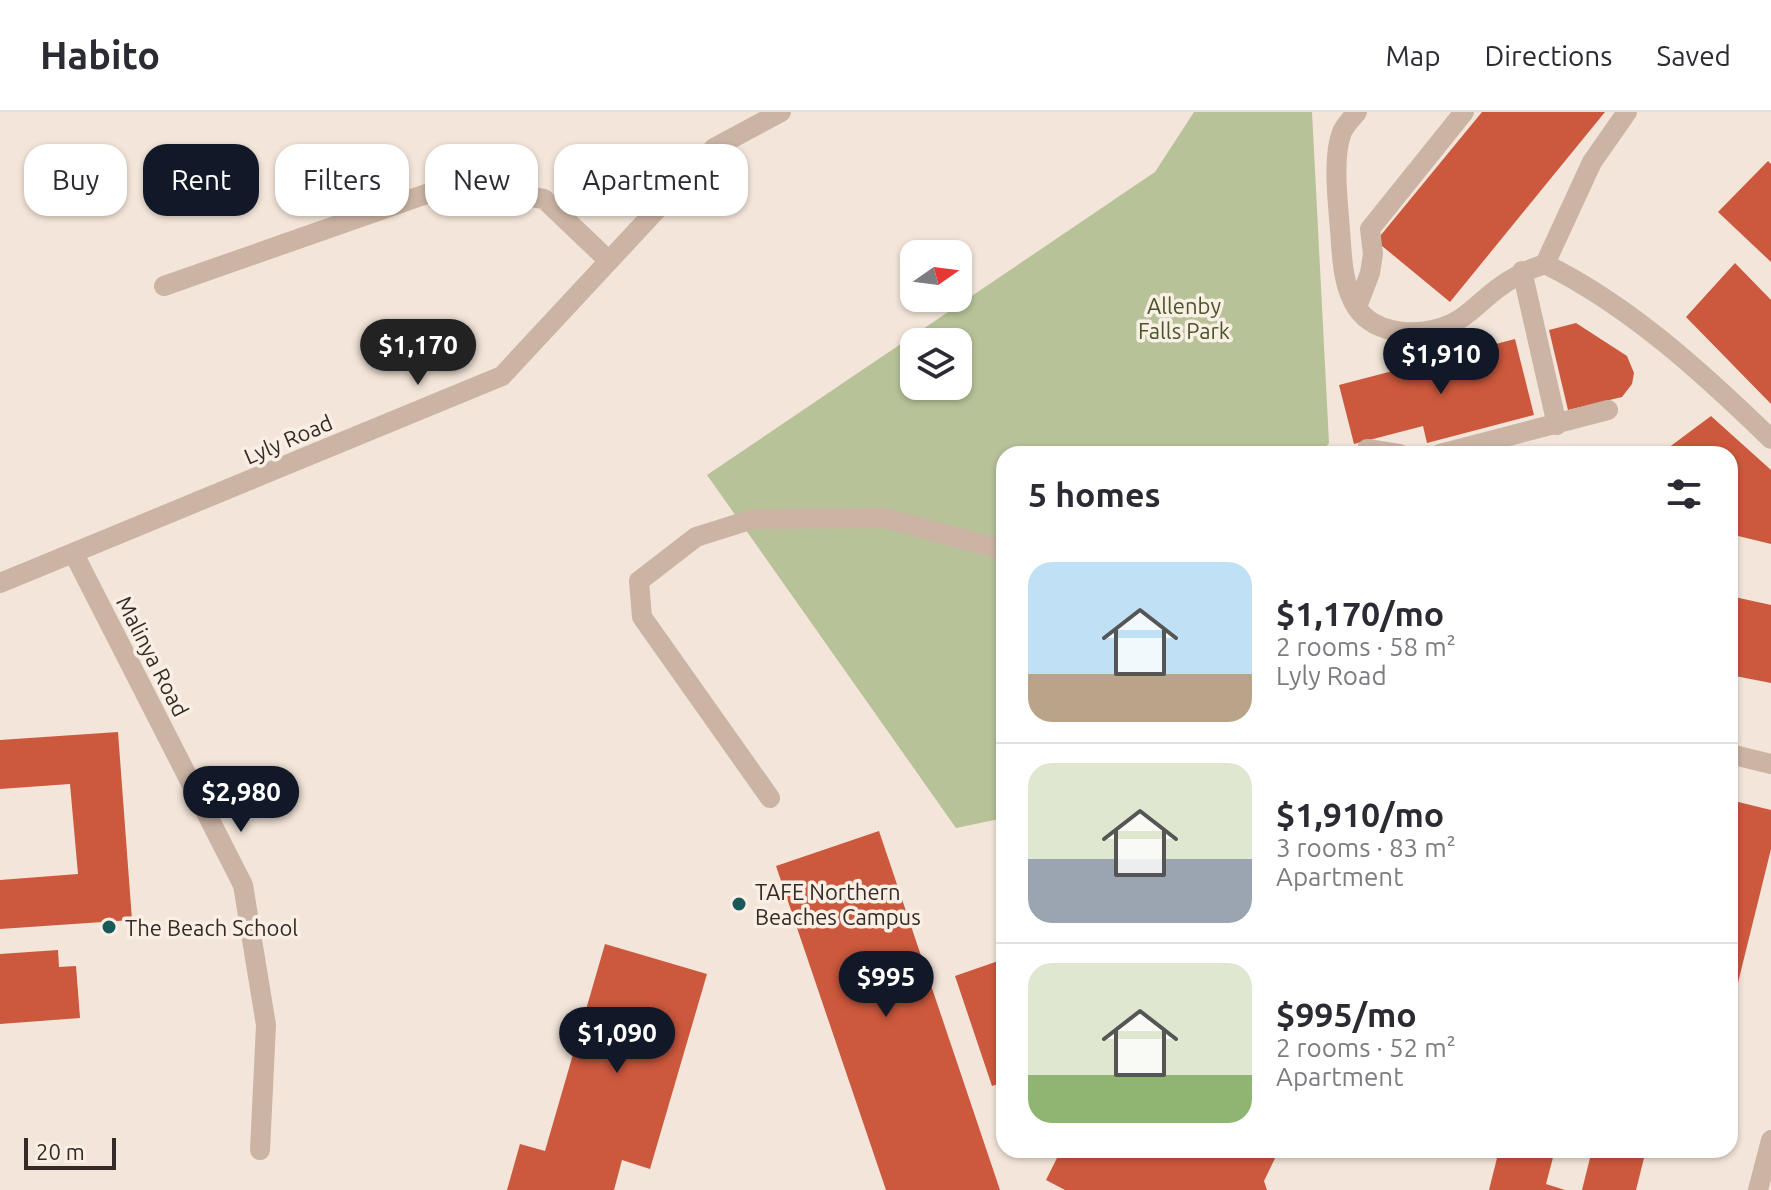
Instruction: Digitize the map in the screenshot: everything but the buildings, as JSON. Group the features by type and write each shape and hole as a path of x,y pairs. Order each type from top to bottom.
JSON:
{"street":[{"name":"Lyly Road","path":"0,583 502,376 714,148 781,112"},
{"path":"1357,112 1343,130 1338,148 1342,262 1357,307 1371,322 1410,333 1451,324 1522,271 1545,264 1570,276 1641,325 1722,392 1771,439"},
{"path":"1357,307 1370,273 1373,254 1370,229 1464,112"},
{"path":"1545,264 1592,162 1627,112"},
{"path":"164,286 452,185 544,199 608,260"},
{"path":"1522,271 1557,425"},
{"path":"1472,446 1608,410"},
{"path":"770,798 642,617 639,581 696,537 753,519 885,518 996,548"},
{"name":"Malinya Road","path":"74,554 243,885 266,1025 260,1150"},
{"path":"1738,756 1771,764"},
{"path":"1758,1190 1771,1140"}],"green space":[{"name":"Allenby Falls Park","path":"1194,112 1312,112 1329,443 1327,446 996,446 996,820 956,828 707,475 900,344 900,400 972,400 972,328 924,328 948,312 972,312 972,296 1155,172"}],"place":[{"name":"TAFE Northern Beaches Campus","path":"739,904"},
{"name":"The Beach School","path":"109,927"}]}
